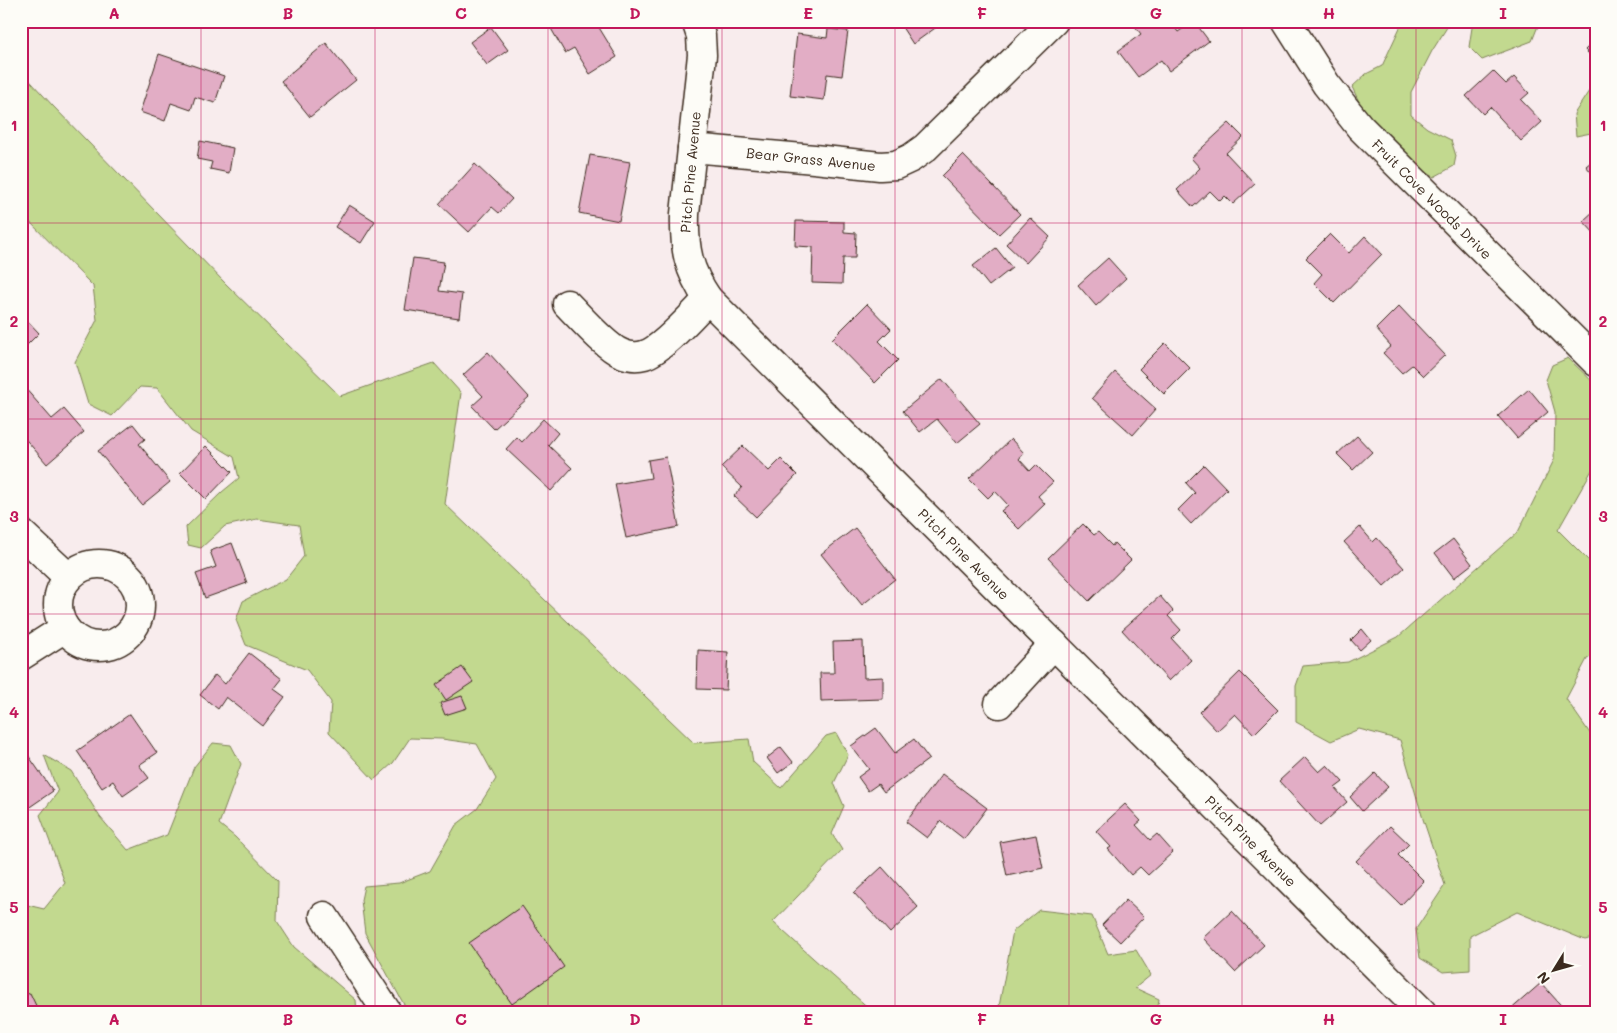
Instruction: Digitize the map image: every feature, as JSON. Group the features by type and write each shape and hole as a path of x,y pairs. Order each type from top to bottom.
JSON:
{"street":[{"name":"Pitch Pine Avenue","path":"696,21 701,36 702,55 684,238 689,263 699,286 708,299 1422,1012"},
{"name":"Bear Grass Avenue","path":"692,148 880,166 896,165 911,158 924,148 1054,21"},
{"name":"Fruit Cove Woods Drive","path":"1286,21 1326,84 1360,126 1596,362"},
{"path":"567,304 613,348 622,354 633,356 644,355 654,350 708,299"},
{"path":"21,533 68,577"},
{"path":"103,564 116,568 126,575 134,584 140,601 140,613 130,634 108,646 93,647 73,637 65,628 59,614 58,601 61,588 68,577 78,569 90,565 103,564"},
{"path":"21,656 65,628"},
{"path":"999,704 1054,644"},
{"path":"324,916 387,1012"}],"green space":[{"path":"1403,21 1451,21 1432,51 1411,92 1411,115 1427,128 1451,140 1456,156 1454,166 1434,177 1415,165 1362,108 1352,87 1366,74 1382,66"},
{"path":"1473,21 1540,21 1532,41 1482,60 1469,47"},
{"path":"21,71 225,283 340,396 434,363 461,393 445,504 694,743 749,739 753,762 781,788 826,736 836,733 848,755 834,783 844,806 832,834 842,850 773,922 873,1012 408,1012 365,933 361,900 364,886 399,883 430,871 456,825 477,809 496,779 477,744 442,739 410,738 393,763 374,780 329,732 331,702 307,670 246,645 236,620 243,601 286,579 304,556 299,525 257,519 225,526 201,548 188,545 186,527 239,478 234,457 191,431 157,388 140,387 112,416 88,404 75,362 97,320 93,286 21,213"},
{"path":"1596,86 1596,132 1576,136 1574,114 1589,91"},
{"path":"1568,358 1596,385 1596,463 1558,530 1596,568 1596,654 1587,659 1566,699 1596,742 1596,937 1585,940 1517,912 1470,936 1470,970 1443,972 1420,958 1416,929 1445,885 1400,740 1359,729 1331,741 1296,722 1296,686 1303,666 1348,662 1398,637 1518,532 1554,460 1555,412 1546,380 1552,365"},
{"path":"213,743 231,745 241,764 219,824 235,837 278,881 277,921 294,947 356,1000 357,1012 21,1012 21,890 23,904 44,909 65,883 40,815 58,792 44,755 71,771 100,817 128,850 167,835 194,767"},
{"path":"1039,910 1092,916 1108,954 1136,950 1151,975 1135,988 1159,999 1157,1012 1106,1012 1103,1007 1098,1012 998,1012 1013,931"}],"building":[{"path":"555,21 595,21 617,57 590,74 574,48 565,53 549,25"},
{"path":"904,21 935,21 938,26 913,44 900,24"},
{"path":"1139,21 1170,21 1178,32 1194,21 1209,41 1169,71 1161,60 1138,77 1118,51 1141,34 1134,25"},
{"path":"491,27 508,50 487,65 470,42"},
{"path":"828,29 848,31 842,76 827,74 824,100 790,96 797,34 827,38"},
{"path":"1596,39 1596,61 1585,50"},
{"path":"326,43 356,80 310,117 281,81"},
{"path":"159,54 224,76 215,103 195,97 191,110 171,103 165,121 140,112"},
{"path":"1493,71 1506,84 1514,77 1529,93 1521,100 1542,122 1521,141 1490,107 1483,114 1466,96"},
{"path":"1229,123 1243,137 1226,153 1255,184 1233,204 1225,196 1220,201 1210,191 1193,207 1177,190 1200,168 1191,158"},
{"path":"200,141 233,148 229,173 210,169 212,162 197,159"},
{"path":"590,155 630,162 619,221 579,213"},
{"path":"963,155 1020,214 999,234 942,176"},
{"path":"1596,158 1596,178 1586,166"},
{"path":"475,164 512,199 499,213 492,207 469,232 439,204"},
{"path":"349,205 375,221 361,243 335,227"},
{"path":"1596,209 1596,235 1583,221"},
{"path":"1030,218 1050,237 1026,263 1006,244"},
{"path":"796,221 844,222 844,232 856,233 855,258 843,258 842,284 812,283 813,247 795,246"},
{"path":"1330,234 1349,253 1365,236 1382,254 1334,303 1314,283 1322,274 1306,258"},
{"path":"996,248 1012,268 989,286 973,266"},
{"path":"413,258 444,262 439,291 462,294 459,318 405,310"},
{"path":"1108,258 1126,278 1096,306 1078,285"},
{"path":"867,304 891,329 879,341 898,360 875,383 832,339"},
{"path":"1399,306 1445,355 1423,376 1412,365 1402,373 1383,353 1391,346 1376,329"},
{"path":"23,316 39,333 21,351 21,318"},
{"path":"1165,343 1190,368 1164,394 1139,369"},
{"path":"488,352 529,397 494,429 472,406 483,396 463,375"},
{"path":"1115,372 1156,409 1133,435 1092,398"},
{"path":"942,379 980,424 957,443 937,419 920,432 903,411"},
{"path":"24,387 52,419 64,409 84,432 47,464 21,434 21,390"},
{"path":"1529,389 1548,412 1517,438 1498,416"},
{"path":"543,419 558,433 548,445 572,468 551,491 506,449 517,437 522,442"},
{"path":"133,424 145,439 139,444 170,482 142,505 98,451"},
{"path":"1357,436 1372,452 1353,470 1337,454"},
{"path":"1011,439 1024,453 1019,459 1030,471 1036,465 1053,482 1038,496 1045,504 1019,529 1001,511 1008,505 995,491 988,498 969,479"},
{"path":"206,446 232,472 206,499 180,473"},
{"path":"743,446 769,471 781,459 797,475 756,517 734,496 742,487 721,467"},
{"path":"666,457 679,527 626,538 615,484 651,478 648,460"},
{"path":"1204,465 1227,489 1191,524 1178,510 1195,493 1186,483"},
{"path":"1083,524 1094,535 1098,532 1112,546 1114,543 1131,560 1089,601 1048,558"},
{"path":"1360,527 1373,542 1377,538 1404,568 1384,586 1344,542"},
{"path":"855,528 895,579 862,605 821,554"},
{"path":"1453,539 1472,564 1454,578 1435,553"},
{"path":"232,543 247,583 205,598 196,574 216,567 210,551"},
{"path":"1160,596 1173,611 1168,616 1181,630 1172,639 1191,660 1169,681 1122,630"},
{"path":"1362,629 1371,640 1360,650 1351,640"},
{"path":"863,641 864,678 883,677 883,699 821,701 820,673 834,673 833,642"},
{"path":"698,650 728,652 726,690 697,689"},
{"path":"249,653 282,679 274,689 285,697 263,726 226,697 218,709 200,695 215,675 225,684"},
{"path":"462,667 473,682 446,700 436,685"},
{"path":"1240,672 1278,710 1254,734 1235,714 1217,731 1199,712"},
{"path":"462,696 467,708 445,715 440,703"},
{"path":"130,714 157,753 139,765 149,778 123,796 113,781 102,788 77,751"},
{"path":"876,728 895,753 914,739 929,759 884,792 878,784 868,791 858,777 869,769 851,746"},
{"path":"21,745 53,791 21,813"},
{"path":"781,747 793,762 778,773 767,758"},
{"path":"1305,757 1319,772 1327,765 1343,782 1335,788 1347,802 1320,826 1279,781"},
{"path":"1375,773 1388,787 1362,811 1350,797"},
{"path":"942,774 987,808 964,839 941,821 927,838 906,822"},
{"path":"1125,804 1141,821 1136,825 1150,840 1157,834 1173,852 1148,875 1140,867 1131,875 1108,849 1111,847 1096,831"},
{"path":"1390,826 1409,844 1398,855 1424,881 1401,905 1356,861"},
{"path":"1036,835 1043,868 1007,876 1000,842"},
{"path":"882,867 918,907 890,933 854,893"},
{"path":"1126,900 1144,917 1120,942 1102,925"},
{"path":"522,906 564,967 512,1004 469,943"},
{"path":"1232,911 1264,945 1235,972 1203,938"},
{"path":"1541,983 1567,1012 1508,1012"},
{"path":"30,993 39,1012 21,1012 21,997"}]}
